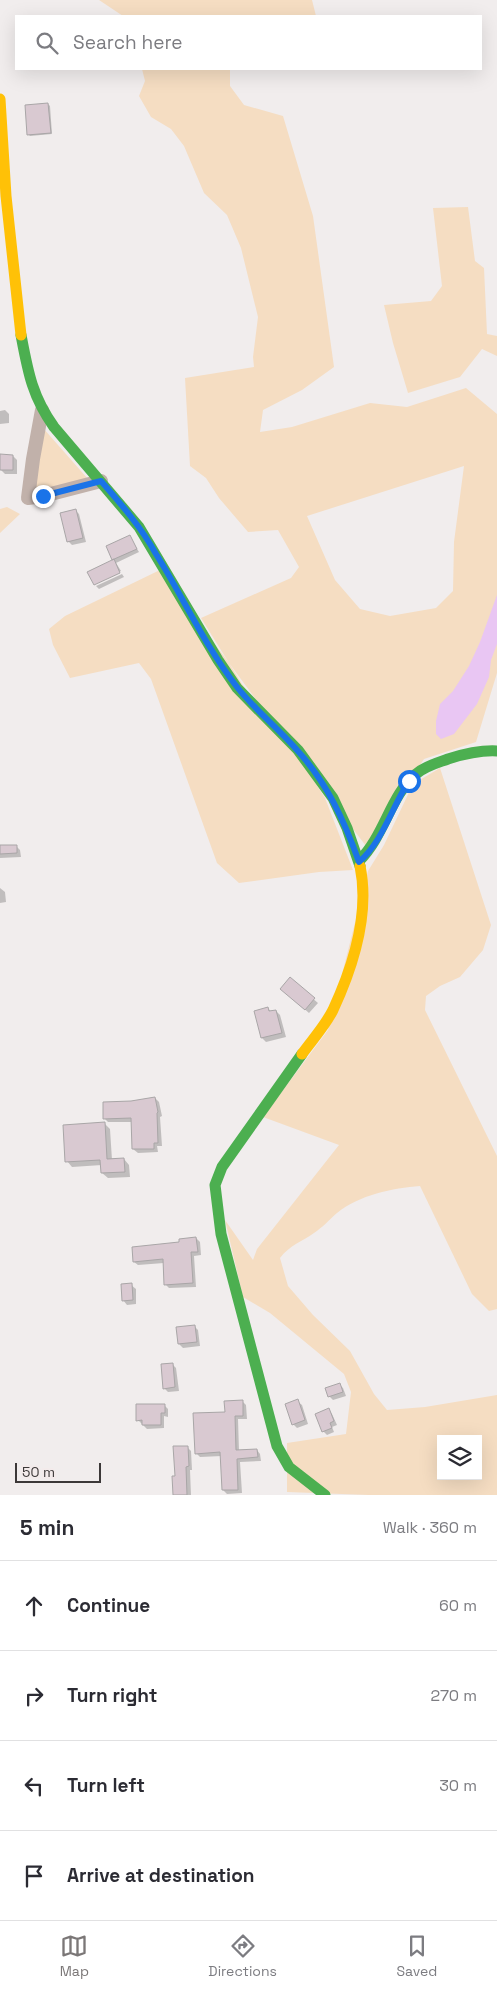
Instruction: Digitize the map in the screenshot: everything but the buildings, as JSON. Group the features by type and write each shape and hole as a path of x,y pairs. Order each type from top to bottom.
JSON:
{"street":[{"path":"0,99 6,196 19,327 29,379 42,410 78,457 134,520 156,553 218,660 237,688 298,750 322,781 333,798 347,828 359,862 362,880 362,916 348,972 332,1012 222,1167 215,1184 221,1234 277,1446 288,1467 324,1495"},
{"path":"42,410 28,498 101,481"},
{"path":"359,862 368,855 403,790 416,775 443,760 473,751 497,751"}],"shaded area":[{"path":"99,0 312,0 316,15 122,15"},
{"path":"142,70 230,70 230,86 244,105 283,116 313,216 334,367 302,390 263,410 260,432 292,427 370,403 407,407 466,388 497,414 497,673 476,742 424,759 366,846 242,684 201,618 291,578 299,567 278,530 248,532 219,498 206,478 190,466 185,378 254,367 253,357 258,317 241,248 227,215 204,193 184,146 171,129 151,117 139,96 145,81","holes":["464,466 454,542 453,591 436,608 390,616 360,609 335,580 307,516"]},
{"path":"468,207 475,261 484,268 487,334 497,336 497,356 482,349 460,377 408,393 384,305 431,301 442,286 433,208"},
{"path":"43,428 88,479 34,492"},
{"path":"7,507 20,514 0,533 0,509"},
{"path":"160,570 300,759 325,798 353,870 319,872 239,883 217,863 151,679 139,663 70,678 53,645 49,629 65,616"},
{"path":"497,595 497,644 491,660 489,677 477,704 454,734 441,739 436,734 436,721 440,704 453,691 469,666"},
{"path":"440,768 491,925 483,950 460,977 440,986 426,996 425,1010 497,1156 497,1309 489,1311 472,1294 420,1186 388,1191 355,1201 280,1258 288,1286 313,1315 350,1351 374,1394 387,1410 425,1407 497,1395 497,1495 369,1495 287,1492 287,1443 346,1434 351,1392 344,1374 270,1313 243,1297 225,1220 253,1260 257,1249 339,1145 263,1117 328,1030 368,871 384,845 413,784"}],"traffic: fast":[{"path":"21,335 32,383 41,405 54,427 139,527 218,660 237,688 298,750 333,798 347,828 360,866"},
{"path":"359,861 375,840 400,793 416,774 435,763 454,757 478,752 497,751"},
{"path":"302,1054 222,1167 215,1185 221,1234 277,1446 289,1467 325,1495"}],"traffic: slow":[{"path":"0,99 6,196 21,335"},
{"path":"302,1054 333,1010 353,958 358,940 363,903 363,884 360,866"}],"route":[{"path":"43,496 101,481 139,527 218,660 237,688 279,729 322,781 333,798 347,828 359,862 368,855 409,781"}]}
